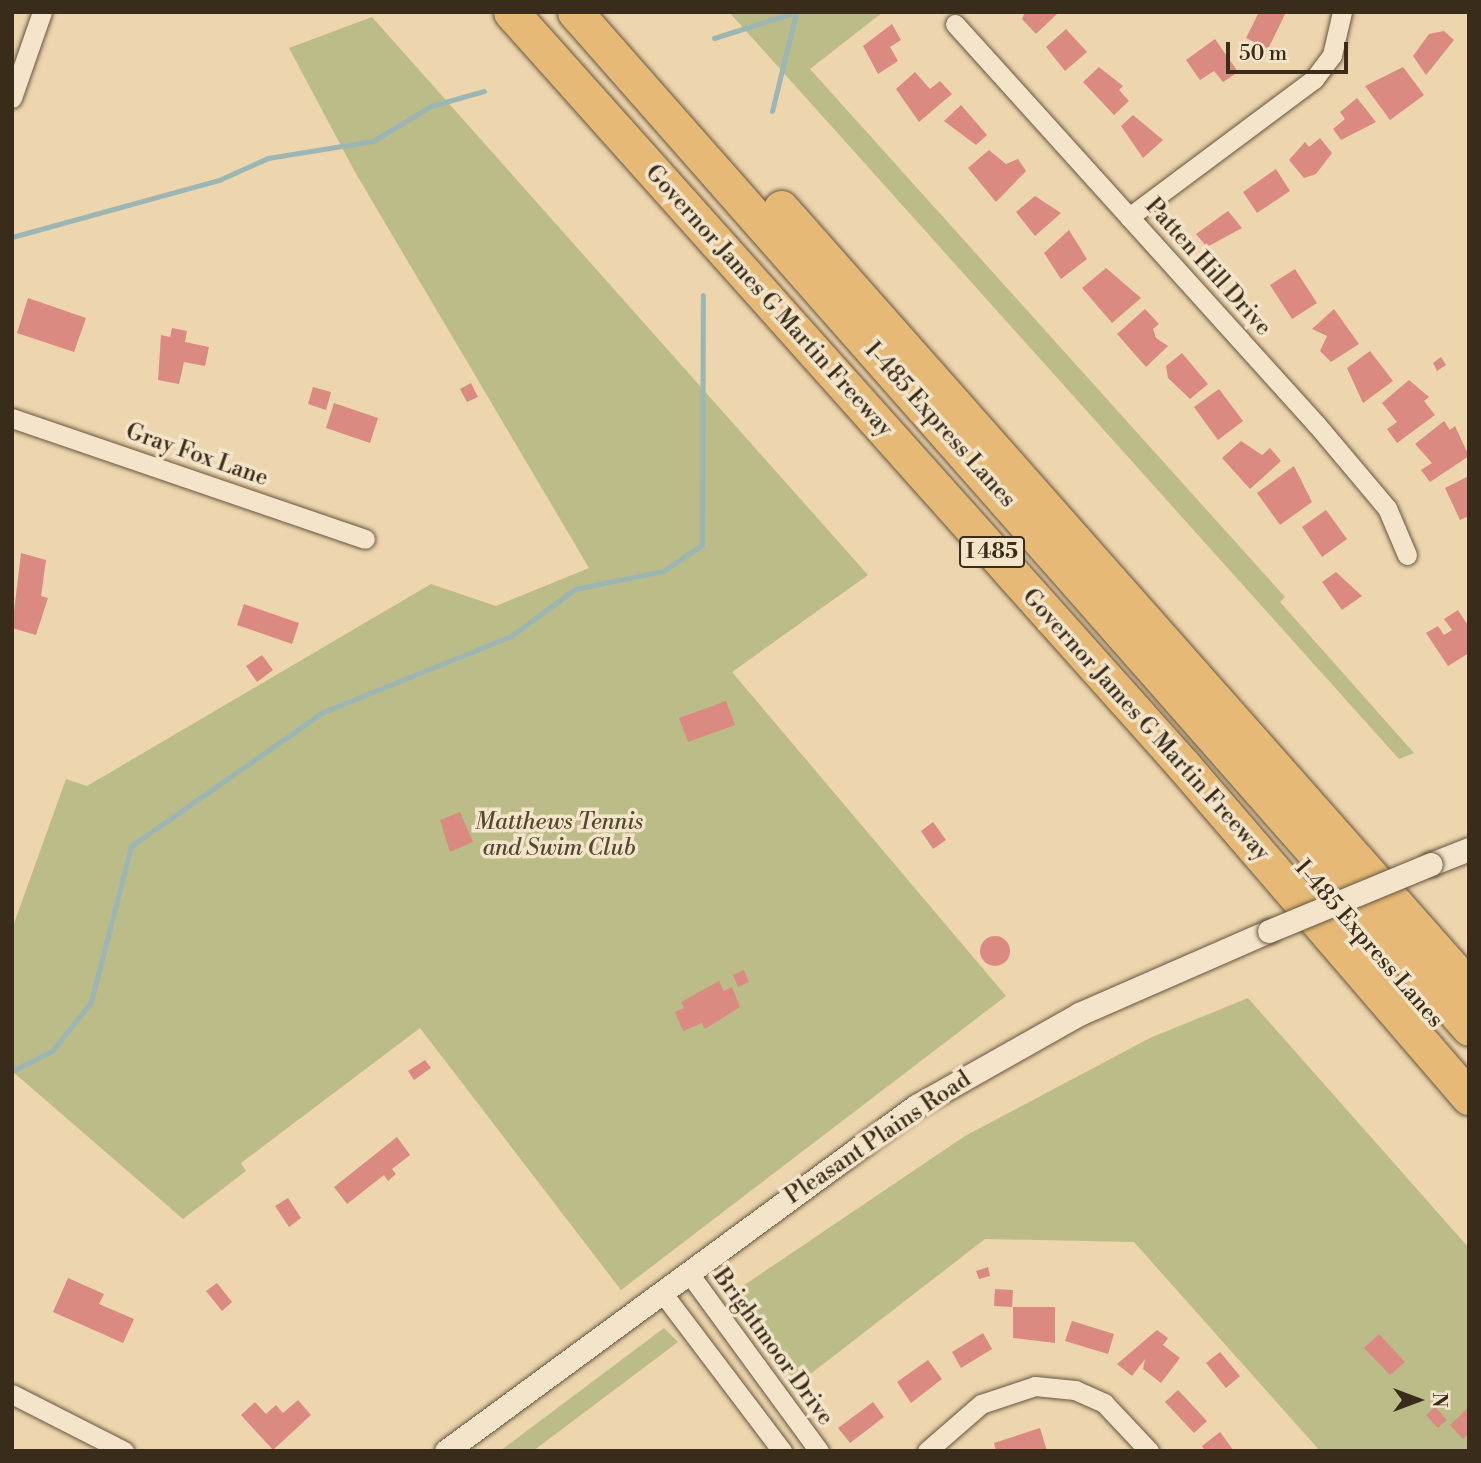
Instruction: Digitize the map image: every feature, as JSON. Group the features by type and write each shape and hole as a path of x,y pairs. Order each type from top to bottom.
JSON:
{"highway":[{"name":"Governor James G Martin Freeway","path":"510,12 1379,991 1469,1097"},
{"name":"I-485 Express Lanes","path":"542,12 1248,806 1469,1062"},
{"name":"I-485 Express Lanes","path":"575,12 1469,1028"},
{"path":"605,12 996,449 1469,987"},
{"path":"857,332 996,449"},
{"path":"1248,806 1379,991"}],"street":[{"path":"12,98 42,12"},
{"path":"1129,217 1314,79 1332,55 1342,12"},
{"name":"Patten Hill Drive","path":"955,24 1387,508 1407,555"},
{"name":"Gray Fox Lane","path":"12,418 365,539"},
{"name":"Pleasant Plains Road","path":"446,1451 916,1106 990,1062 1079,1014 1269,931 1469,849"},
{"name":"Brightmoor Drive","path":"688,1272 819,1451"},
{"path":"661,1291 782,1451"},
{"path":"928,1451 981,1404 1035,1386 1075,1390 1104,1403 1149,1451"},
{"path":"12,1394 124,1451"}],"green space":[{"path":"729,12 883,12 810,69 1285,597 1280,602 1414,753 1399,759"},
{"name":"Matthews Tennis and Swim Club","path":"372,17 868,575 732,672 1006,996 621,1290 420,1028 241,1163 246,1171 183,1219 12,1071 12,929 66,779 87,786 431,584 496,606 589,568 355,172 289,48"},
{"path":"1248,998 1469,1248 1469,1451 1320,1451 1134,1242 985,1239 791,1389 734,1292 965,1136 1150,1038"},
{"path":"664,1328 678,1342 533,1451 500,1451"}],"building":[{"path":"1025,12 1059,12 1036,34 1022,19"},
{"path":"1259,12 1286,12 1268,49 1246,38"},
{"path":"892,24 901,40 890,47 898,61 878,74 863,46"},
{"path":"1066,29 1087,52 1065,71 1046,47"},
{"path":"1444,31 1454,40 1426,75 1413,56 1429,34"},
{"path":"1215,39 1238,72 1223,82 1214,71 1200,80 1186,60"},
{"path":"1099,67 1123,86 1119,90 1129,101 1114,115 1083,82"},
{"path":"1403,67 1424,95 1390,120 1365,86"},
{"path":"915,72 930,89 940,81 952,94 919,122 896,89"},
{"path":"1357,98 1376,122 1341,140 1333,129 1345,119 1340,112"},
{"path":"961,105 987,135 976,145 944,121"},
{"path":"1133,115 1163,140 1143,158 1121,126"},
{"path":"1320,138 1332,153 1316,174 1304,178 1289,160 1305,142 1309,147"},
{"path":"989,150 1006,164 1018,159 1026,171 996,202 968,168"},
{"path":"1276,169 1290,191 1257,213 1243,192"},
{"path":"1035,196 1061,213 1035,236 1016,212"},
{"path":"1228,211 1242,228 1207,247 1196,234"},
{"path":"1069,230 1087,259 1061,279 1044,253"},
{"path":"1106,268 1141,298 1112,323 1082,288"},
{"path":"1295,269 1317,303 1292,319 1270,285"},
{"path":"28,298 86,318 74,352 17,333"},
{"path":"1145,309 1159,324 1153,329 1156,338 1168,346 1146,367 1117,334"},
{"path":"1334,309 1359,344 1331,362 1320,351 1327,336 1312,329"},
{"path":"172,328 187,331 185,342 209,347 205,366 184,362 179,384 158,380 161,335 170,337"},
{"path":"1370,351 1393,381 1363,403 1347,368"},
{"path":"1182,353 1208,384 1190,399 1168,378 1166,366"},
{"path":"1441,357 1446,365 1437,371 1433,363"},
{"path":"1409,380 1429,397 1424,401 1435,415 1397,443 1387,429 1397,422 1382,403"},
{"path":"471,383 478,397 467,402 460,389"},
{"path":"313,387 331,392 326,410 308,404"},
{"path":"1219,389 1243,421 1218,440 1194,407"},
{"path":"334,403 378,418 370,443 326,428"},
{"path":"1444,421 1450,430 1455,426 1469,456 1430,482 1421,470 1432,463 1415,444"},
{"path":"1241,441 1262,455 1270,448 1281,461 1250,489 1222,458"},
{"path":"1294,466 1312,502 1280,525 1257,493"},
{"path":"1469,476 1469,516 1460,520 1445,488"},
{"path":"1326,510 1347,539 1322,557 1302,527"},
{"path":"21,553 46,560 41,596 48,598 36,635 12,628"},
{"path":"1336,572 1362,596 1342,610 1322,582"},
{"path":"244,604 299,623 292,644 237,625"},
{"path":"1458,610 1469,627 1469,653 1448,666 1426,633 1438,626 1444,635 1452,630 1444,619"},
{"path":"262,655 273,670 257,682 246,666"},
{"path":"726,701 735,725 688,742 679,718"},
{"path":"460,812 473,842 450,852 440,820"},
{"path":"933,822 946,840 933,849 921,831"},
{"path":"995,936 1006,940 1010,951 1006,962 995,966 984,962 980,951 984,940"},
{"path":"744,970 749,982 738,987 733,975"},
{"path":"719,981 724,991 732,987 740,1007 705,1029 702,1023 683,1031 675,1012 684,1008 681,1002"},
{"path":"425,1060 431,1068 414,1080 408,1071"},
{"path":"397,1137 410,1155 392,1169 396,1174 388,1181 384,1175 347,1204 334,1187"},
{"path":"288,1198 301,1218 289,1227 275,1206"},
{"path":"988,1267 990,1276 979,1279 976,1271"},
{"path":"68,1278 104,1294 99,1304 134,1319 123,1343 53,1312"},
{"path":"217,1283 232,1302 222,1311 206,1291"},
{"path":"995,1289 1013,1290 1012,1307 994,1306"},
{"path":"1013,1307 1055,1307 1055,1343 1013,1338"},
{"path":"1072,1321 1114,1334 1108,1354 1065,1341"},
{"path":"1157,1330 1168,1338 1163,1345 1180,1358 1161,1383 1143,1369 1145,1359 1132,1376 1117,1364"},
{"path":"983,1333 992,1349 961,1368 952,1352"},
{"path":"1379,1334 1405,1362 1390,1375 1364,1348"},
{"path":"1220,1352 1240,1376 1226,1388 1206,1363"},
{"path":"928,1360 942,1379 911,1403 897,1382"},
{"path":"1178,1390 1207,1421 1194,1433 1165,1402"},
{"path":"298,1400 311,1415 273,1450 241,1415 255,1402 266,1414 276,1405 283,1413"},
{"path":"873,1402 884,1417 850,1443 838,1428"},
{"path":"1435,1407 1447,1420 1438,1428 1426,1415"},
{"path":"1469,1407 1469,1434 1463,1439 1450,1425"},
{"path":"1040,1428 1047,1451 996,1451 994,1443"},
{"path":"1220,1432 1234,1451 1205,1451 1202,1446"}],"waterway":[{"path":"714,38 796,12"},
{"path":"772,111 796,13"},
{"path":"12,237 219,180 268,158 373,141 431,106 484,91"},
{"path":"12,1071 52,1051 91,1002 131,846 323,712 511,636 575,589 663,571 702,545 703,295"}]}
